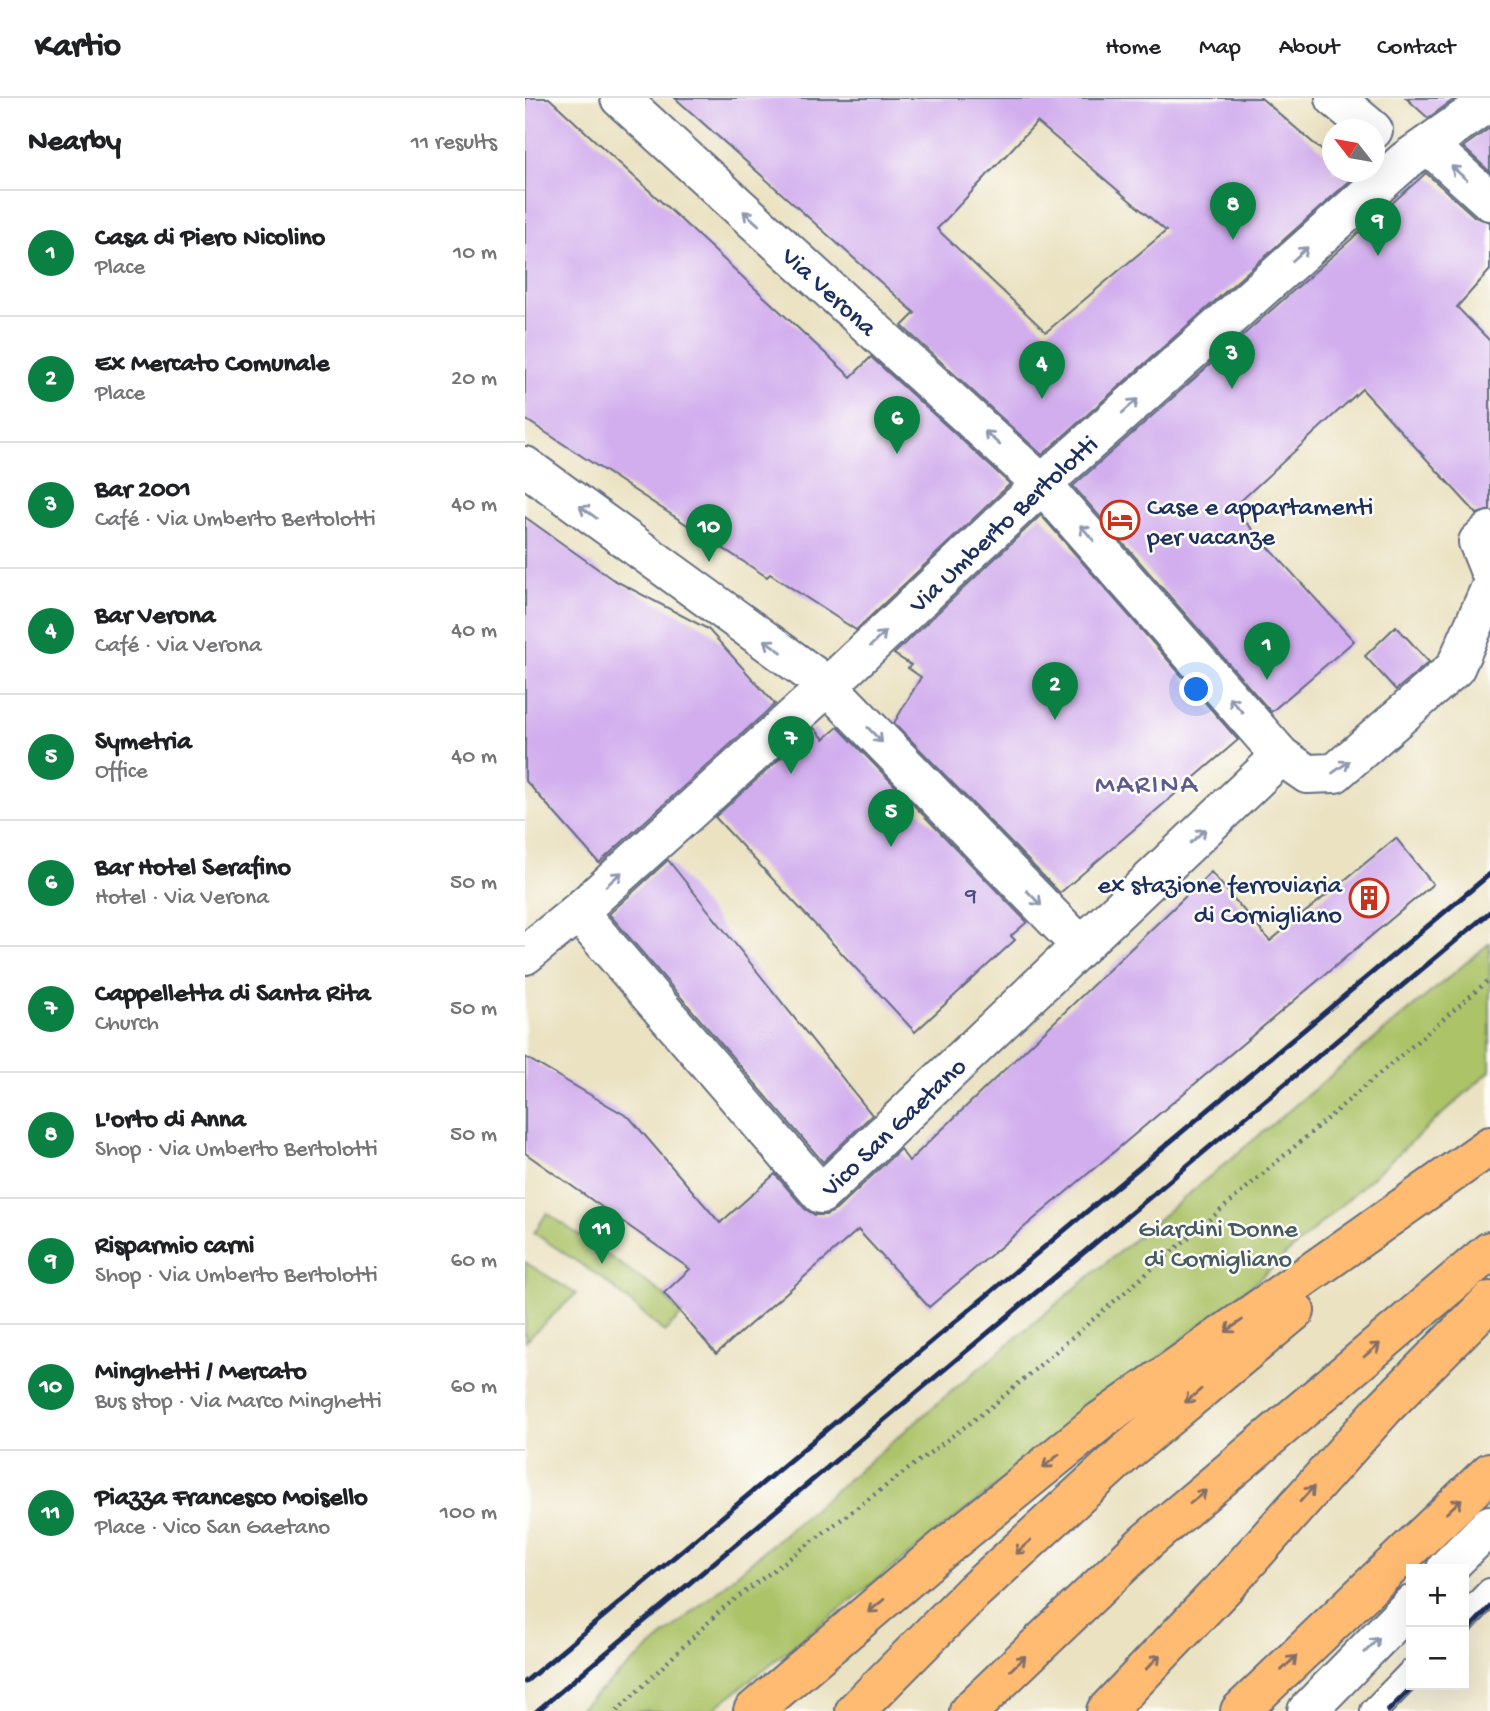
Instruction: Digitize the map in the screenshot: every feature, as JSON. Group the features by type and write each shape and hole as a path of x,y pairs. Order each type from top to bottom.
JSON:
{"highway":[{"path":"753,1711 949,1544 1099,1422 1490,1147"},
{"path":"855,1711 973,1592 1125,1453 1490,1147"},
{"path":"969,1711 1146,1541 1490,1251"},
{"path":"1106,1711 1231,1580 1384,1408 1490,1301"},
{"path":"1240,1711 1490,1472"}],"street":[{"name":"Via Verona","path":"620,98 1042,484 1281,756 1307,774 1335,773 1455,668 1490,589"},
{"path":"1335,98 1361,119"},
{"name":"Via Umberto Bertolotti","path":"525,955 578,912 828,686 1042,484 1417,152 1490,101"},
{"path":"1385,136 1417,152 1490,201"},
{"path":"525,466 828,686 1081,946 1281,756"},
{"name":"Vico San Gaetano","path":"578,912 821,1194 1081,946"},
{"path":"1451,1564 1490,1525"},
{"path":"1307,1711 1406,1610"}],"lane":[{"path":"1469,1614 1490,1592"},
{"path":"1374,1711 1406,1678"}],"path":[{"path":"617,1711 722,1609 991,1407 1490,979"}],"green space":[{"name":"Giardini Donne di Cornigliano","path":"1490,943 1490,1071 1258,1280 711,1711 576,1711 946,1396"},
{"path":"547,1213 663,1294 682,1315 664,1332 603,1279 534,1233"},
{"path":"525,1262 576,1294 525,1341"}],"building":[{"path":"525,98 549,98 851,377 871,357 1010,484 856,630 770,574 767,577 525,419"},
{"path":"675,98 1261,98 1322,151 1322,182 1349,182 1042,455 902,326 915,313","holes":["1037,122 1166,231 1046,332 937,229"]},
{"path":"1406,98 1456,98 1428,118"},
{"path":"1490,128 1490,172 1463,147"},
{"path":"1426,173 1475,217 1490,222 1490,270 1457,307 1490,341 1490,510 1477,514 1362,389 1233,508 1354,641 1271,712 1073,486"},
{"path":"1041,515 1238,740 1060,893 894,723 921,677 908,668 911,665 894,654"},
{"path":"525,517 612,579 708,629 775,704 599,863 525,780"},
{"path":"1396,626 1429,662 1396,690 1365,656"},
{"path":"838,727 1027,922 1011,936 1015,940 915,1032 715,817 814,728 824,739"},
{"path":"1396,838 1433,884 929,1307 858,1230 716,1354 664,1293 690,1269 525,1153 525,1057 630,1118 720,1223 775,1174 805,1209 815,1215 826,1215 836,1210 900,1149 909,1161 1211,872 1270,941"},
{"path":"668,860 872,1115 823,1162 609,914"}],"railway":[{"path":"525,1682 1490,874"},
{"path":"537,1711 1490,912"},
{"path":"1469,1629 1490,1607"},
{"path":"1388,1711 1409,1690"}],"place":[{"name":"L'orto di Anna","path":"1233,240"},
{"name":"Risparmio carni","path":"1378,256"},
{"name":"Bar 2001","path":"1232,389"},
{"name":"Bar Verona","path":"1042,399"},
{"name":"Bar Hotel Serafino","path":"897,454"},
{"name":"Case e appartamenti per vacanze","path":"1120,520"},
{"name":"Minghetti / Mercato","path":"709,562"},
{"name":"Casa di Piero Nicolino","path":"1267,680"},
{"name":"Ex Mercato Comunale","path":"1055,720"},
{"name":"Cappelletta di Santa Rita","path":"791,774"},
{"name":"Symetria","path":"891,847"},
{"name":"ex stazione ferroviaria di Cornigliano","path":"1369,898"},
{"name":"Piazza Francesco Moisello","path":"602,1264"}],"district":[{"name":"MARINA","path":"1147,782"}]}
